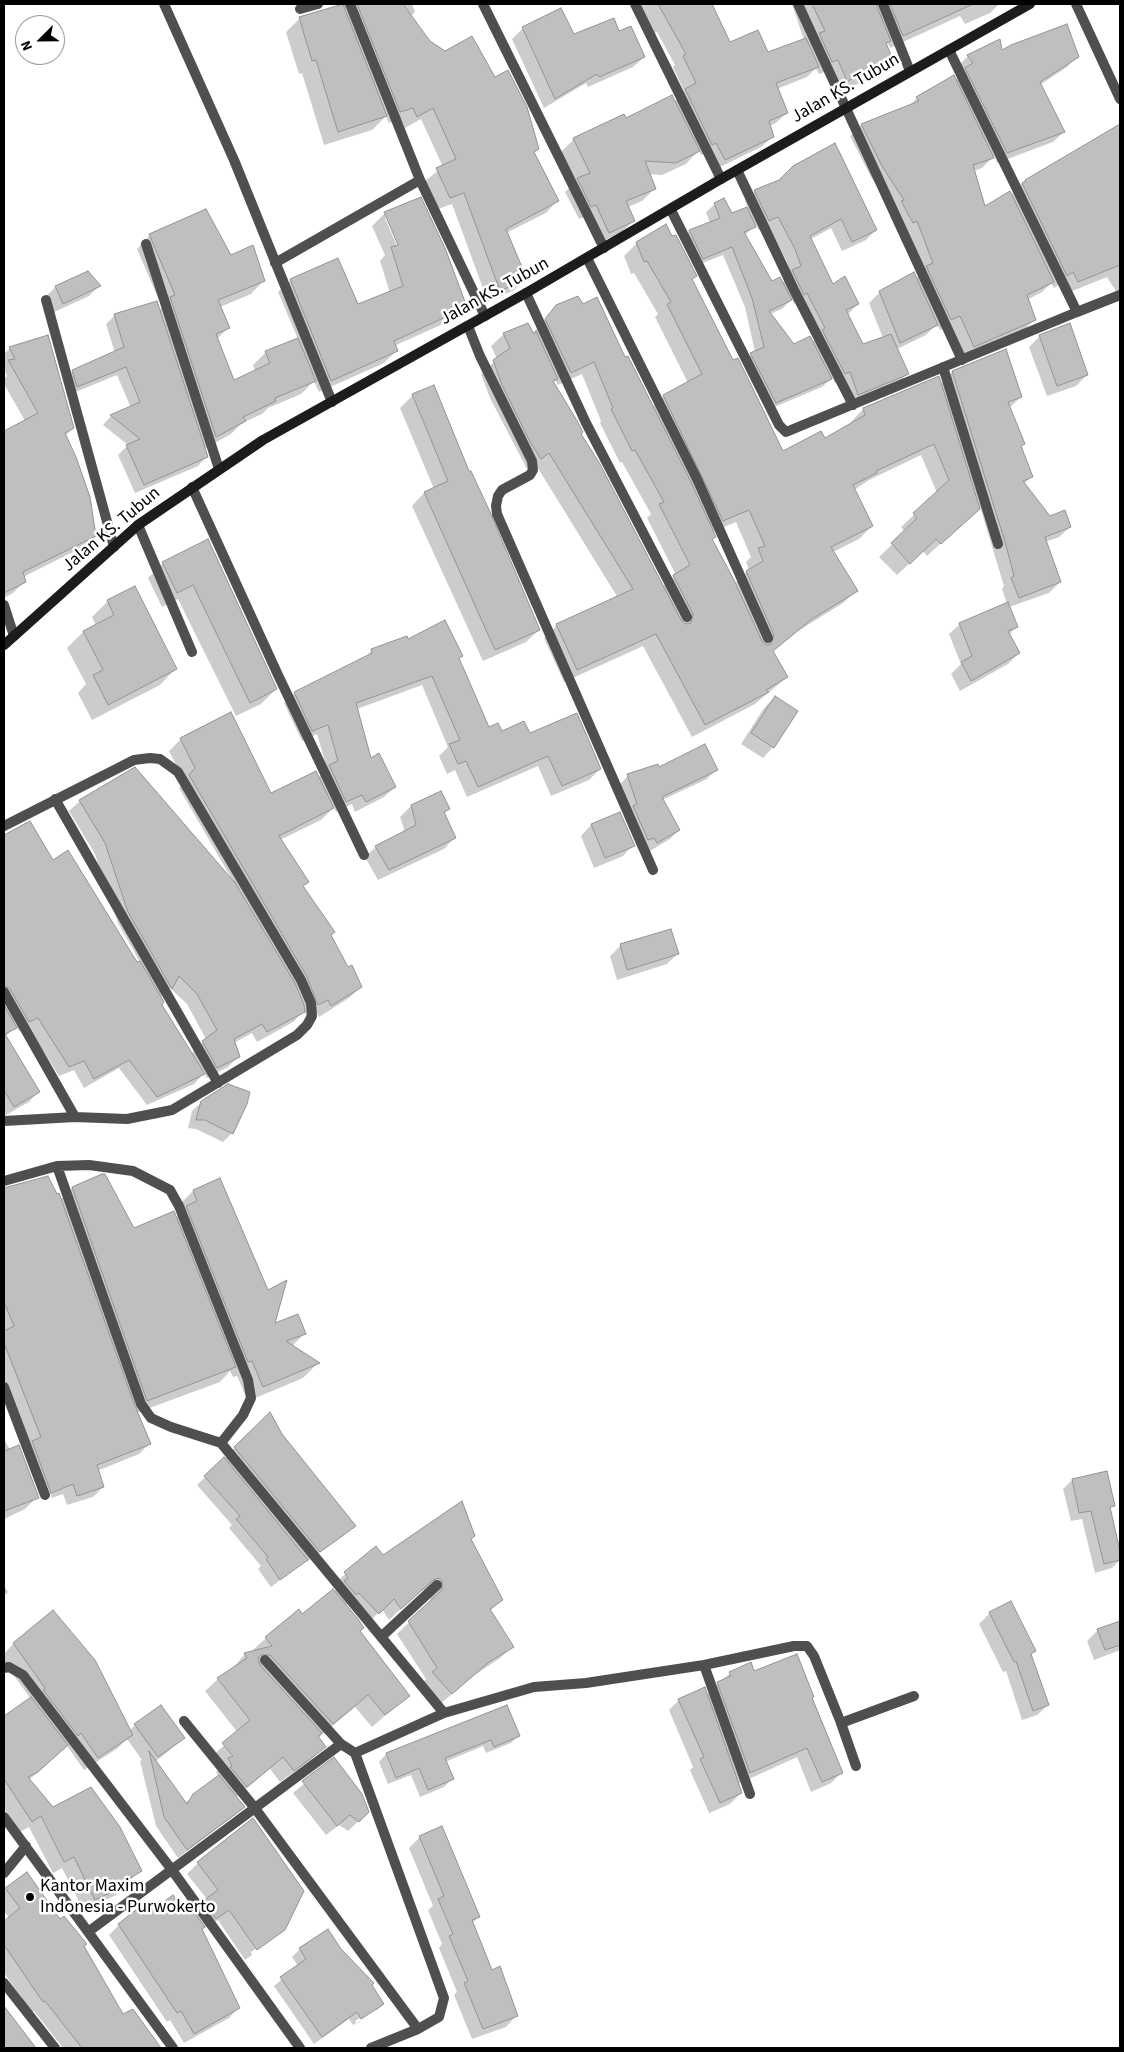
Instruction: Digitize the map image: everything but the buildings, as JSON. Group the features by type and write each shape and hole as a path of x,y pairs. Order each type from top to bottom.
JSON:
{"street":[{"path":"164,4 234,160 332,402"},
{"path":"300,9 318,4"},
{"path":"350,4 420,180 485,316"},
{"path":"483,4 604,248"},
{"path":"635,4 721,179"},
{"path":"798,4 962,360"},
{"path":"883,4 910,72"},
{"name":"Jalan KS. Tubun","path":"4,645 138,525 263,440 468,326 671,210 721,179 1030,4"},
{"path":"1076,4 1120,99"},
{"path":"949,50 1077,312"},
{"path":"737,170 794,290 853,405"},
{"path":"275,263 420,180"},
{"path":"671,210 783,430 789,432 1120,295"},
{"path":"146,244 219,469"},
{"path":"587,258 697,479 768,638"},
{"path":"526,293 586,423 687,617"},
{"path":"46,300 114,546"},
{"path":"468,326 532,461 533,470 530,475 502,490 498,496 497,514 653,870"},
{"path":"943,367 998,544"},
{"path":"192,487 278,675 364,855"},
{"path":"138,525 192,652"},
{"path":"4,605 14,636"},
{"path":"4,826 134,760 160,759 178,772 301,980 311,1003 312,1016 307,1025 297,1035 172,1110 127,1119 75,1117 4,1122"},
{"path":"55,799 218,1083"},
{"path":"4,992 75,1117"},
{"path":"4,1181 57,1166 89,1164 133,1171 170,1190 179,1206 248,1380 251,1398 243,1415 221,1443"},
{"path":"57,1166 141,1404 151,1418 171,1428 221,1443 444,1713"},
{"path":"4,1387 45,1495"},
{"path":"381,1637 437,1585"},
{"path":"355,1753 444,1713 534,1687 586,1683 704,1665 794,1646 807,1646 814,1656 841,1722 856,1766"},
{"path":"265,1660 341,1744 355,1753 444,1998 439,2017 418,2029 371,2048"},
{"path":"704,1665 750,1794"},
{"path":"4,1668 9,1667 23,1675 172,1870 300,2048"},
{"path":"841,1722 914,1696"},
{"path":"184,1721 254,1807 418,2029"},
{"path":"88,1932 341,1744"},
{"path":"4,1817 173,2048"},
{"path":"4,1873 26,1846"},
{"path":"4,1983 55,2048"}],"place":[{"name":"Kantor Maxim Indonesia - Purwokerto","path":"30,1897"}]}
